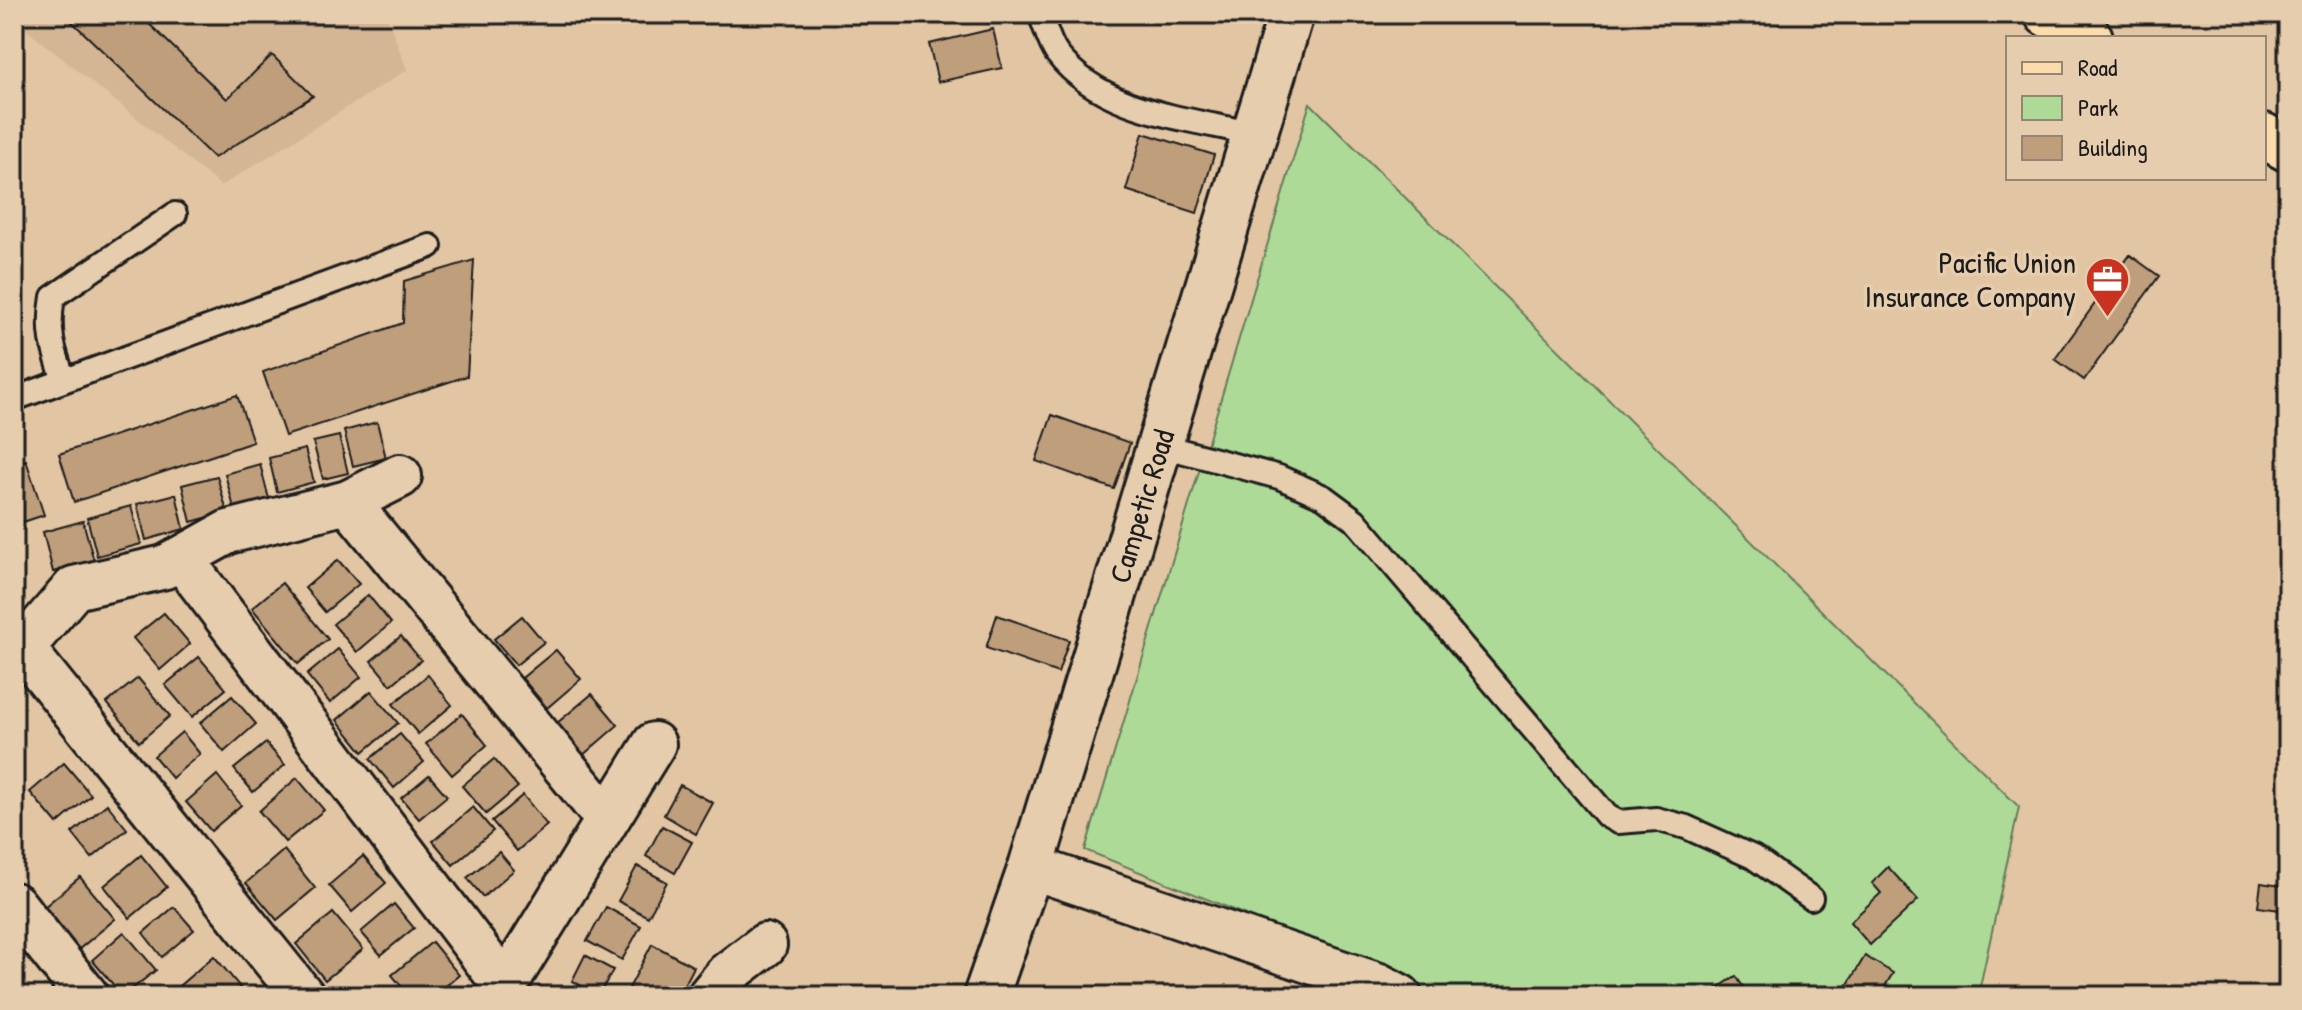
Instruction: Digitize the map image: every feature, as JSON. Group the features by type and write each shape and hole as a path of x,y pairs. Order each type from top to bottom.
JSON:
{"main road":[{"path":"2047,14 2086,36"},
{"path":"2266,137 2288,149"}],"street":[{"name":"Campetic Road","path":"986,996 1031,867 1291,14"},
{"path":"303,996 18,653 74,588 165,567 228,532 348,502 400,476"},
{"path":"348,502 607,819"},
{"path":"181,558 502,991 654,744"},
{"path":"1031,867 1379,985 1400,996"},
{"path":"14,904 87,996"},
{"path":"709,996 727,974 765,945"}],"lane":[{"path":"1040,14 1056,52 1088,84 1123,103 1254,134"},
{"path":"64,380 52,348 49,321 53,297 175,214"},
{"path":"14,399 430,246"},
{"path":"1159,445 1279,477 1324,497 1355,520 1607,816 1618,822 1656,819 1686,827 1753,857 1811,898"}],"shaded area":[{"path":"14,14 386,14 407,70 221,186 14,20"}],"green space":[{"path":"1310,103 2019,807 1978,996 1424,996 1381,969 1085,850"}],"building":[{"path":"64,14 139,14 227,99 272,55 313,96 214,158"},
{"path":"993,29 1002,68 938,82 929,44"},
{"path":"1143,133 1214,155 1197,213 1126,190"},
{"name":"Pacific Union Insurance Company","path":"2130,255 2159,276 2084,380 2055,359"},
{"path":"474,260 467,376 285,436 263,372 403,323 404,281"},
{"path":"237,395 253,442 74,502 59,454"},
{"path":"1052,415 1130,443 1114,489 1036,461"},
{"path":"377,422 386,458 353,466 344,431"},
{"path":"339,436 348,473 323,479 313,442"},
{"path":"305,449 314,482 277,492 269,458"},
{"path":"26,460 44,515 14,525 14,464"},
{"path":"260,464 269,499 234,508 225,474"},
{"path":"217,476 227,512 191,522 182,485"},
{"path":"176,494 184,529 146,540 137,504"},
{"path":"131,506 141,544 97,556 87,518"},
{"path":"83,521 94,561 53,572 43,532"},
{"path":"338,560 359,584 325,612 305,588"},
{"path":"282,583 328,639 298,664 252,608"},
{"path":"368,595 391,623 357,652 333,624"},
{"path":"164,613 190,644 160,670 133,638"},
{"path":"997,615 1069,640 1058,673 986,648"},
{"path":"522,616 544,642 516,665 494,639"},
{"path":"401,636 421,660 391,685 371,661"},
{"path":"338,649 361,677 330,703 307,675"},
{"path":"556,650 581,679 547,708 522,678"},
{"path":"199,657 226,689 192,717 165,685"},
{"path":"428,675 452,705 418,734 393,704"},
{"path":"138,678 170,716 139,742 107,703"},
{"path":"371,691 398,723 363,752 337,720"},
{"path":"592,694 618,725 582,756 556,724"},
{"path":"232,696 256,724 224,752 200,723"},
{"path":"462,714 487,745 452,775 426,744"},
{"path":"182,732 200,754 172,778 154,756"},
{"path":"400,734 424,762 394,788 370,759"},
{"path":"266,743 285,765 253,792 234,769"},
{"path":"494,759 518,787 486,814 462,786"},
{"path":"64,763 91,795 57,824 30,792"},
{"path":"217,775 241,805 211,831 186,802"},
{"path":"429,775 447,796 419,819 401,798"},
{"path":"297,778 324,810 285,842 259,811"},
{"path":"680,785 713,803 696,834 664,815"},
{"path":"523,795 547,825 517,851 492,821"},
{"path":"107,804 127,829 92,858 72,833"},
{"path":"473,807 493,831 453,865 433,841"},
{"path":"662,826 692,842 675,873 646,856"},
{"path":"284,850 315,888 277,920 246,883"},
{"path":"499,852 514,870 483,897 467,878"},
{"path":"141,855 167,887 130,918 104,886"},
{"path":"363,856 386,883 352,912 329,885"},
{"path":"637,866 667,882 648,917 618,901"},
{"path":"1888,867 1918,900 1870,945 1850,922 1881,893 1872,883"},
{"path":"80,877 115,919 78,950 43,908"},
{"path":"2261,883 2288,887 2288,911 2258,907"},
{"path":"394,904 414,928 381,955 361,932"},
{"path":"174,907 194,930 162,957 143,933"},
{"path":"606,907 641,926 622,960 587,941"},
{"path":"333,913 363,949 325,980 296,944"},
{"path":"124,932 156,970 123,996 92,960"},
{"path":"432,942 459,975 434,996 409,996 392,975"},
{"path":"652,944 694,967 679,996 625,996"},
{"path":"585,955 613,970 599,995 572,981"},
{"path":"214,956 240,987 229,996 187,996 179,986"},
{"path":"1865,956 1893,973 1879,996 1841,996"},
{"path":"1736,976 1749,996 1719,996 1715,990"}],"place":[{"name":"Pacific Union Insurance Company","path":"2107,318"}]}
